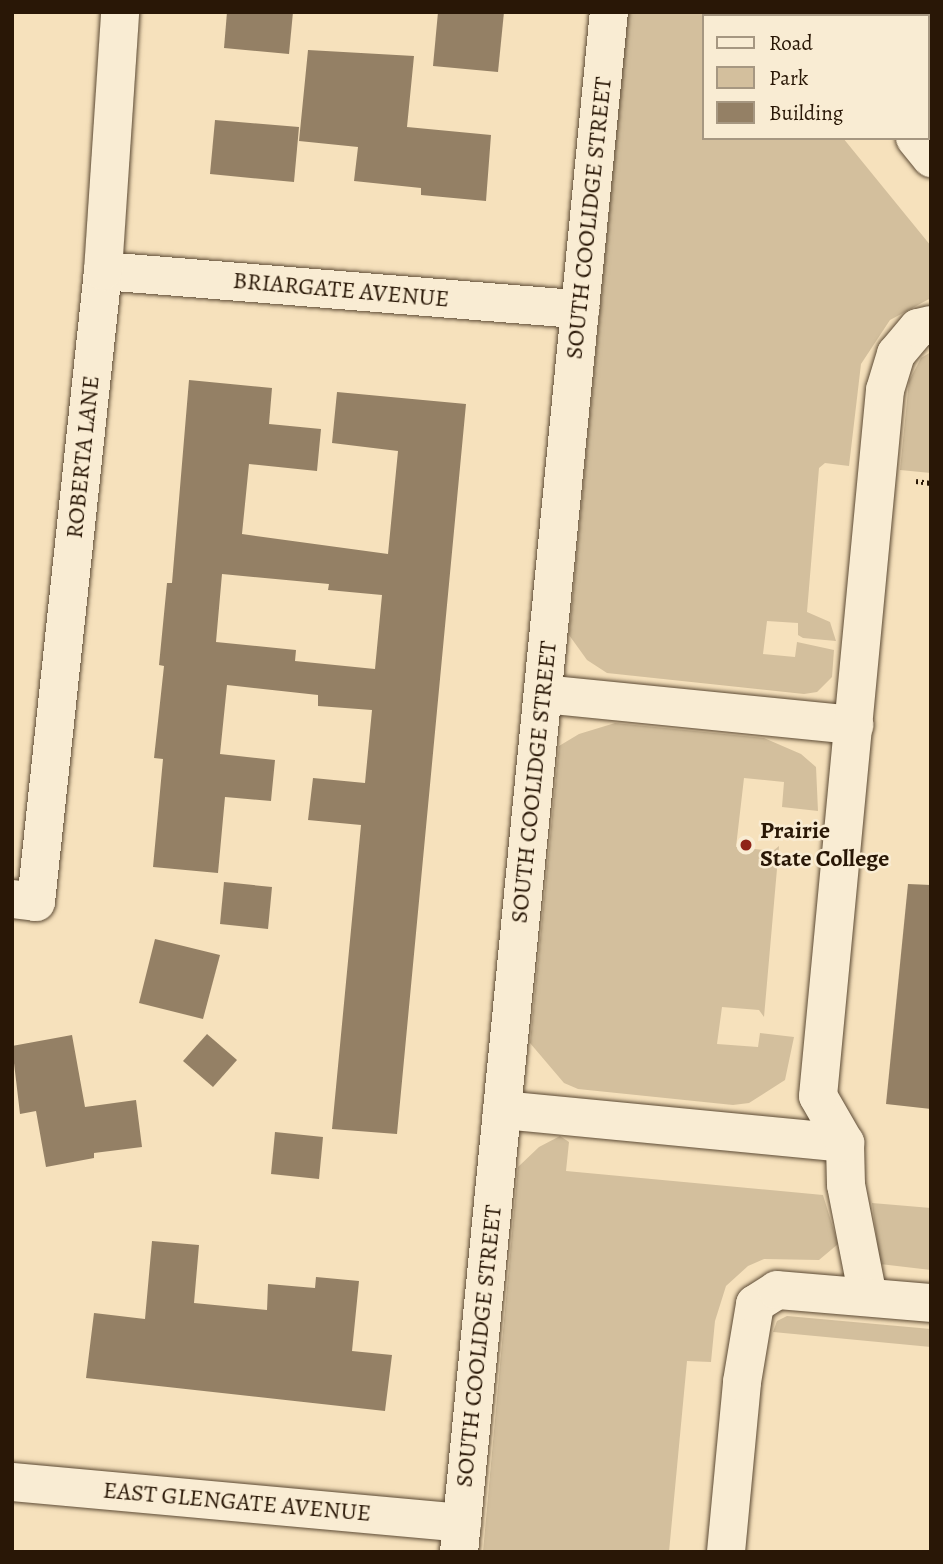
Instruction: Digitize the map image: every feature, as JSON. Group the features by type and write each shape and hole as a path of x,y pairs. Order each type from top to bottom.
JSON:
{"street":[{"name":"ROBERTA LANE","path":"24,900 103,271 120,12"},
{"name":"SOUTH COOLIDGE STREET","path":"460,1537 609,12"},
{"path":"917,140 931,158"},
{"name":"BRIARGATE AVENUE","path":"103,271 580,309"},
{"path":"868,1297 846,1185 845,1143 818,1096 885,390 896,354 918,328 931,325"},
{"path":"543,694 855,725"},
{"path":"502,1110 845,1143"},
{"path":"726,1552 742,1382 755,1304 778,1290 931,1303"},
{"name":"EAST GLENGATE AVENUE","path":"12,1482 460,1537"}],"green space":[{"path":"628,12 739,12 740,14 702,14 702,140 845,140 931,246 931,298 890,320 861,364 849,466 825,463 819,468 807,612 830,622 836,641 803,638 798,635 798,623 767,621 763,654 795,657 797,642 834,650 832,677 817,692 804,694 607,673 587,660 569,635"},
{"path":"931,352 931,473 900,470 909,381 921,358"},
{"path":"615,723 764,738 801,754 816,767 818,811 782,807 784,782 744,778 736,847 773,851 779,846 764,1017 759,1010 722,1007 717,1044 758,1047 760,1033 794,1037 785,1080 749,1103 733,1105 578,1089 564,1083 530,1043 559,746 579,734"},
{"path":"560,1136 569,1142 566,1171 823,1195 838,1244 819,1260 764,1259 748,1266 726,1286 715,1321 711,1362 687,1361 669,1552 483,1552 518,1167 539,1147"},
{"path":"872,1203 931,1208 931,1270 880,1264"},
{"path":"787,1316 931,1329 931,1347 773,1332 777,1321"}],"building":[{"path":"227,12 293,12 289,54 224,48"},
{"path":"438,12 504,12 498,72 433,66"},
{"path":"308,50 414,56 407,127 491,135 486,201 421,195 421,188 354,181 358,147 299,141"},
{"path":"215,120 299,127 294,182 210,174"},
{"path":"189,380 272,388 269,424 321,429 317,471 249,464 242,534 388,554 398,451 332,443 337,392 466,404 397,1134 332,1129 361,825 308,820 313,778 365,783 372,710 318,706 318,695 227,685 220,754 275,760 271,801 225,797 218,873 153,867 163,759 154,758 164,666 159,665 167,583 172,583","holes":["222,574 329,584 328,590 382,595 375,669 295,661 296,650 216,642"]},
{"path":"224,882 272,887 268,929 220,924"},
{"path":"908,884 931,885 931,1109 886,1104"},
{"path":"155,939 220,955 203,1019 139,1003"},
{"path":"207,1034 237,1060 213,1087 183,1061"},
{"path":"72,1035 85,1107 136,1100 142,1147 94,1153 94,1158 46,1167 36,1111 20,1114 12,1046"},
{"path":"275,1132 323,1137 319,1179 271,1174"},
{"path":"152,1241 199,1245 194,1303 267,1310 268,1284 315,1288 316,1277 359,1281 352,1351 392,1355 385,1411 86,1378 94,1313 145,1319"}],"place":[{"name":"Prairie State College","path":"746,845"}]}
